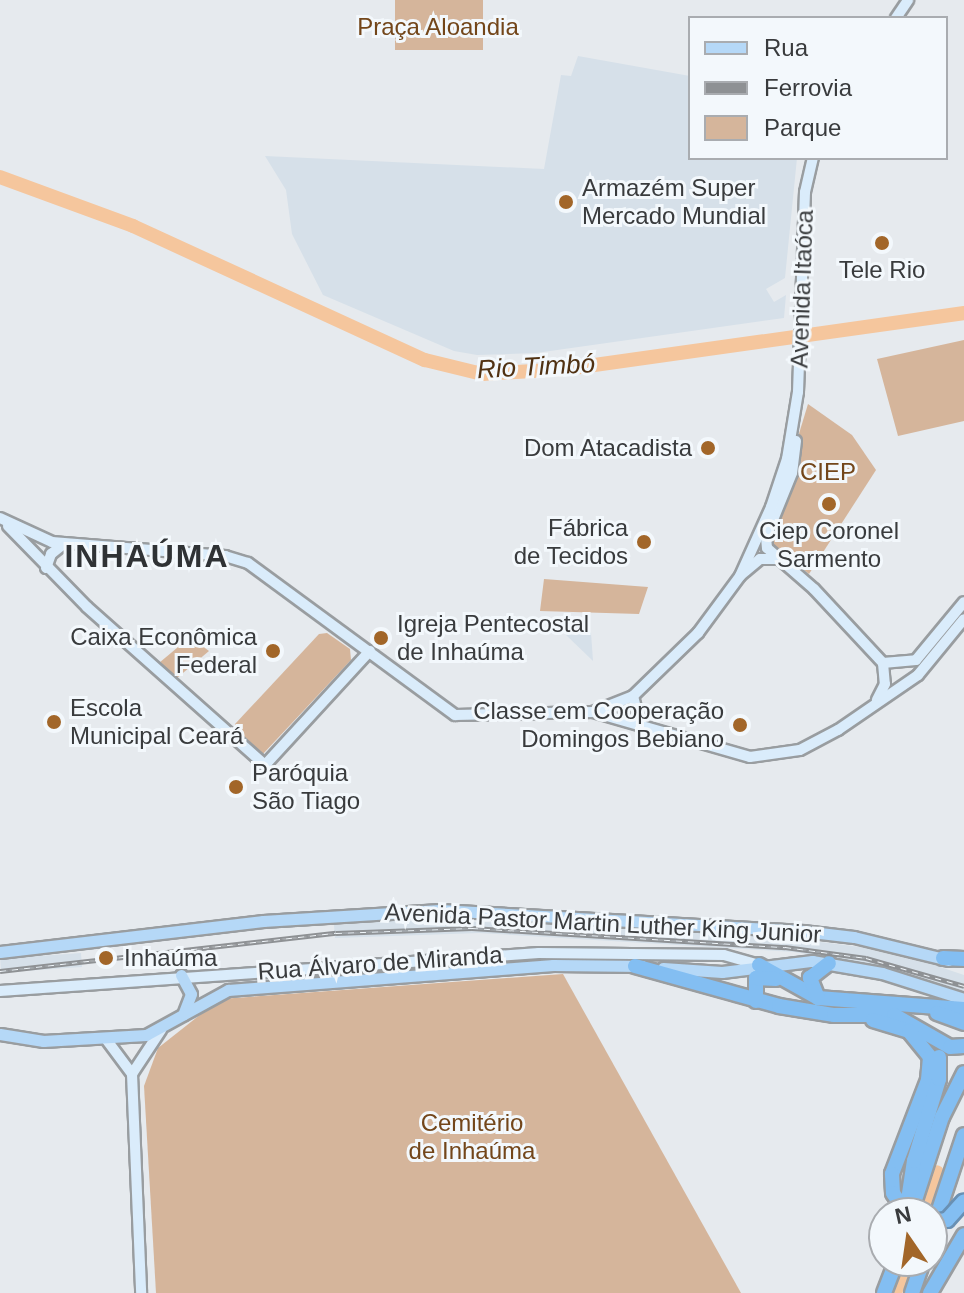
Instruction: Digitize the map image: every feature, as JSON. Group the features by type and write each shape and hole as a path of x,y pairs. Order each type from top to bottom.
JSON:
{"highway":[{"path":"943,958 964,959"},
{"path":"818,998 810,978 829,963"},
{"path":"759,965 818,998 964,1009"},
{"path":"635,966 756,1001 851,1016 909,1031 930,1057 928,1080 899,1149 892,1184 899,1197"},
{"path":"756,1001 756,978 784,981"},
{"path":"890,1003 964,1023"},
{"path":"851,1016 894,1015 925,1028 950,1047 964,1046"},
{"path":"910,1197 914,1161 939,1079 938,1053 925,1028"},
{"path":"913,1197 933,1140 964,1073"},
{"path":"943,1197 964,1135"},
{"path":"948,1217 953,1216 964,1201"},
{"path":"930,1293 964,1235"}],"main road":[{"name":"Avenida Itaóca","path":"776,559 766,537 792,473 801,337 805,192 813,160"},
{"name":"Avenida Itaóca","path":"593,712 633,696 670,665 740,576 782,477 794,420"},
{"path":"0,519 32,536 64,544 225,556 248,563 455,715 593,712 640,724 711,749 775,757 813,744 918,675 964,619"},
{"path":"0,519 46,568 265,765 370,651"},
{"path":"46,568 51,554 64,544"},
{"path":"740,576 760,559 776,559 814,589 883,663 885,684 873,705"},
{"path":"883,663 916,660 964,602"},
{"path":"633,696 640,724"},
{"name":"Avenida Pastor Martin Luther King Junior","path":"0,952 412,910 803,931 943,958 964,965"},
{"name":"Rua Álvaro de Miranda","path":"0,991 181,975 539,953 724,955 759,965"},
{"name":"Avenida Pastor Martin Luther King Junior","path":"0,1034 43,1041 106,1039 161,1030 228,990 553,965 635,966 702,973 759,965 829,963 882,973 964,999"},
{"path":"181,975 191,994 183,1015"},
{"path":"132,1074 161,1030"},
{"path":"106,1039 132,1074 141,1293"}],"shaded area":[{"path":"578,56 688,76 688,160 797,160 785,278 766,289 774,302 786,295 784,318 536,353 477,355 454,351 323,295 292,234 286,190 265,156 544,169 561,75 571,76"},
{"path":"577,622 591,633 593,661 565,634"},
{"path":"402,920 600,925 781,937 860,947 934,965 964,975 964,991 892,968 794,952 479,933 335,938 334,925"},
{"path":"81,953 82,967 1,973 0,959"}],"green space":[{"name":"Praça Aloandia","path":"395,0 483,0 483,50 395,50"},
{"path":"964,340 964,421 898,436 877,359"},
{"name":"CIEP","path":"808,404 852,435 876,470 809,574 767,539"},
{"path":"544,579 648,587 639,614 540,611"},
{"path":"327,633 350,649 351,660 262,755 236,732 235,724 319,634"},
{"path":"190,637 209,651 177,678 159,663"},
{"name":"Cemitério de Inhaúma","path":"563,974 741,1293 156,1293 144,1086 158,1048 220,999"}],"waterway":[{"name":"Rio Timbó","path":"0,177 133,226 425,360 482,374 566,369 964,313"},
{"path":"928,1197 937,1172"},
{"path":"895,1293 900,1277"}],"railway":[{"path":"0,971 336,933 472,928 785,947 866,958 964,986"}],"place":[{"name":"Armazém Super Mercado Mundial","path":"566,202"},
{"name":"Tele Rio","path":"882,243"},
{"name":"Dom Atacadista","path":"708,448"},
{"name":"Ciep Coronel Sarmento","path":"829,504"},
{"name":"Fábrica de Tecidos","path":"644,542"},
{"name":"Igreja Pentecostal de Inhaúma","path":"381,638"},
{"name":"Caixa Econômica Federal","path":"273,651"},
{"name":"Escola Municipal Ceará","path":"54,722"},
{"name":"Classe em Cooperação Domingos Bebiano","path":"740,725"},
{"name":"Paróquia São Tiago","path":"236,787"},
{"name":"Inhaúma","path":"106,958"}],"district":[{"name":"INHAÚMA","path":"147,556"}]}
